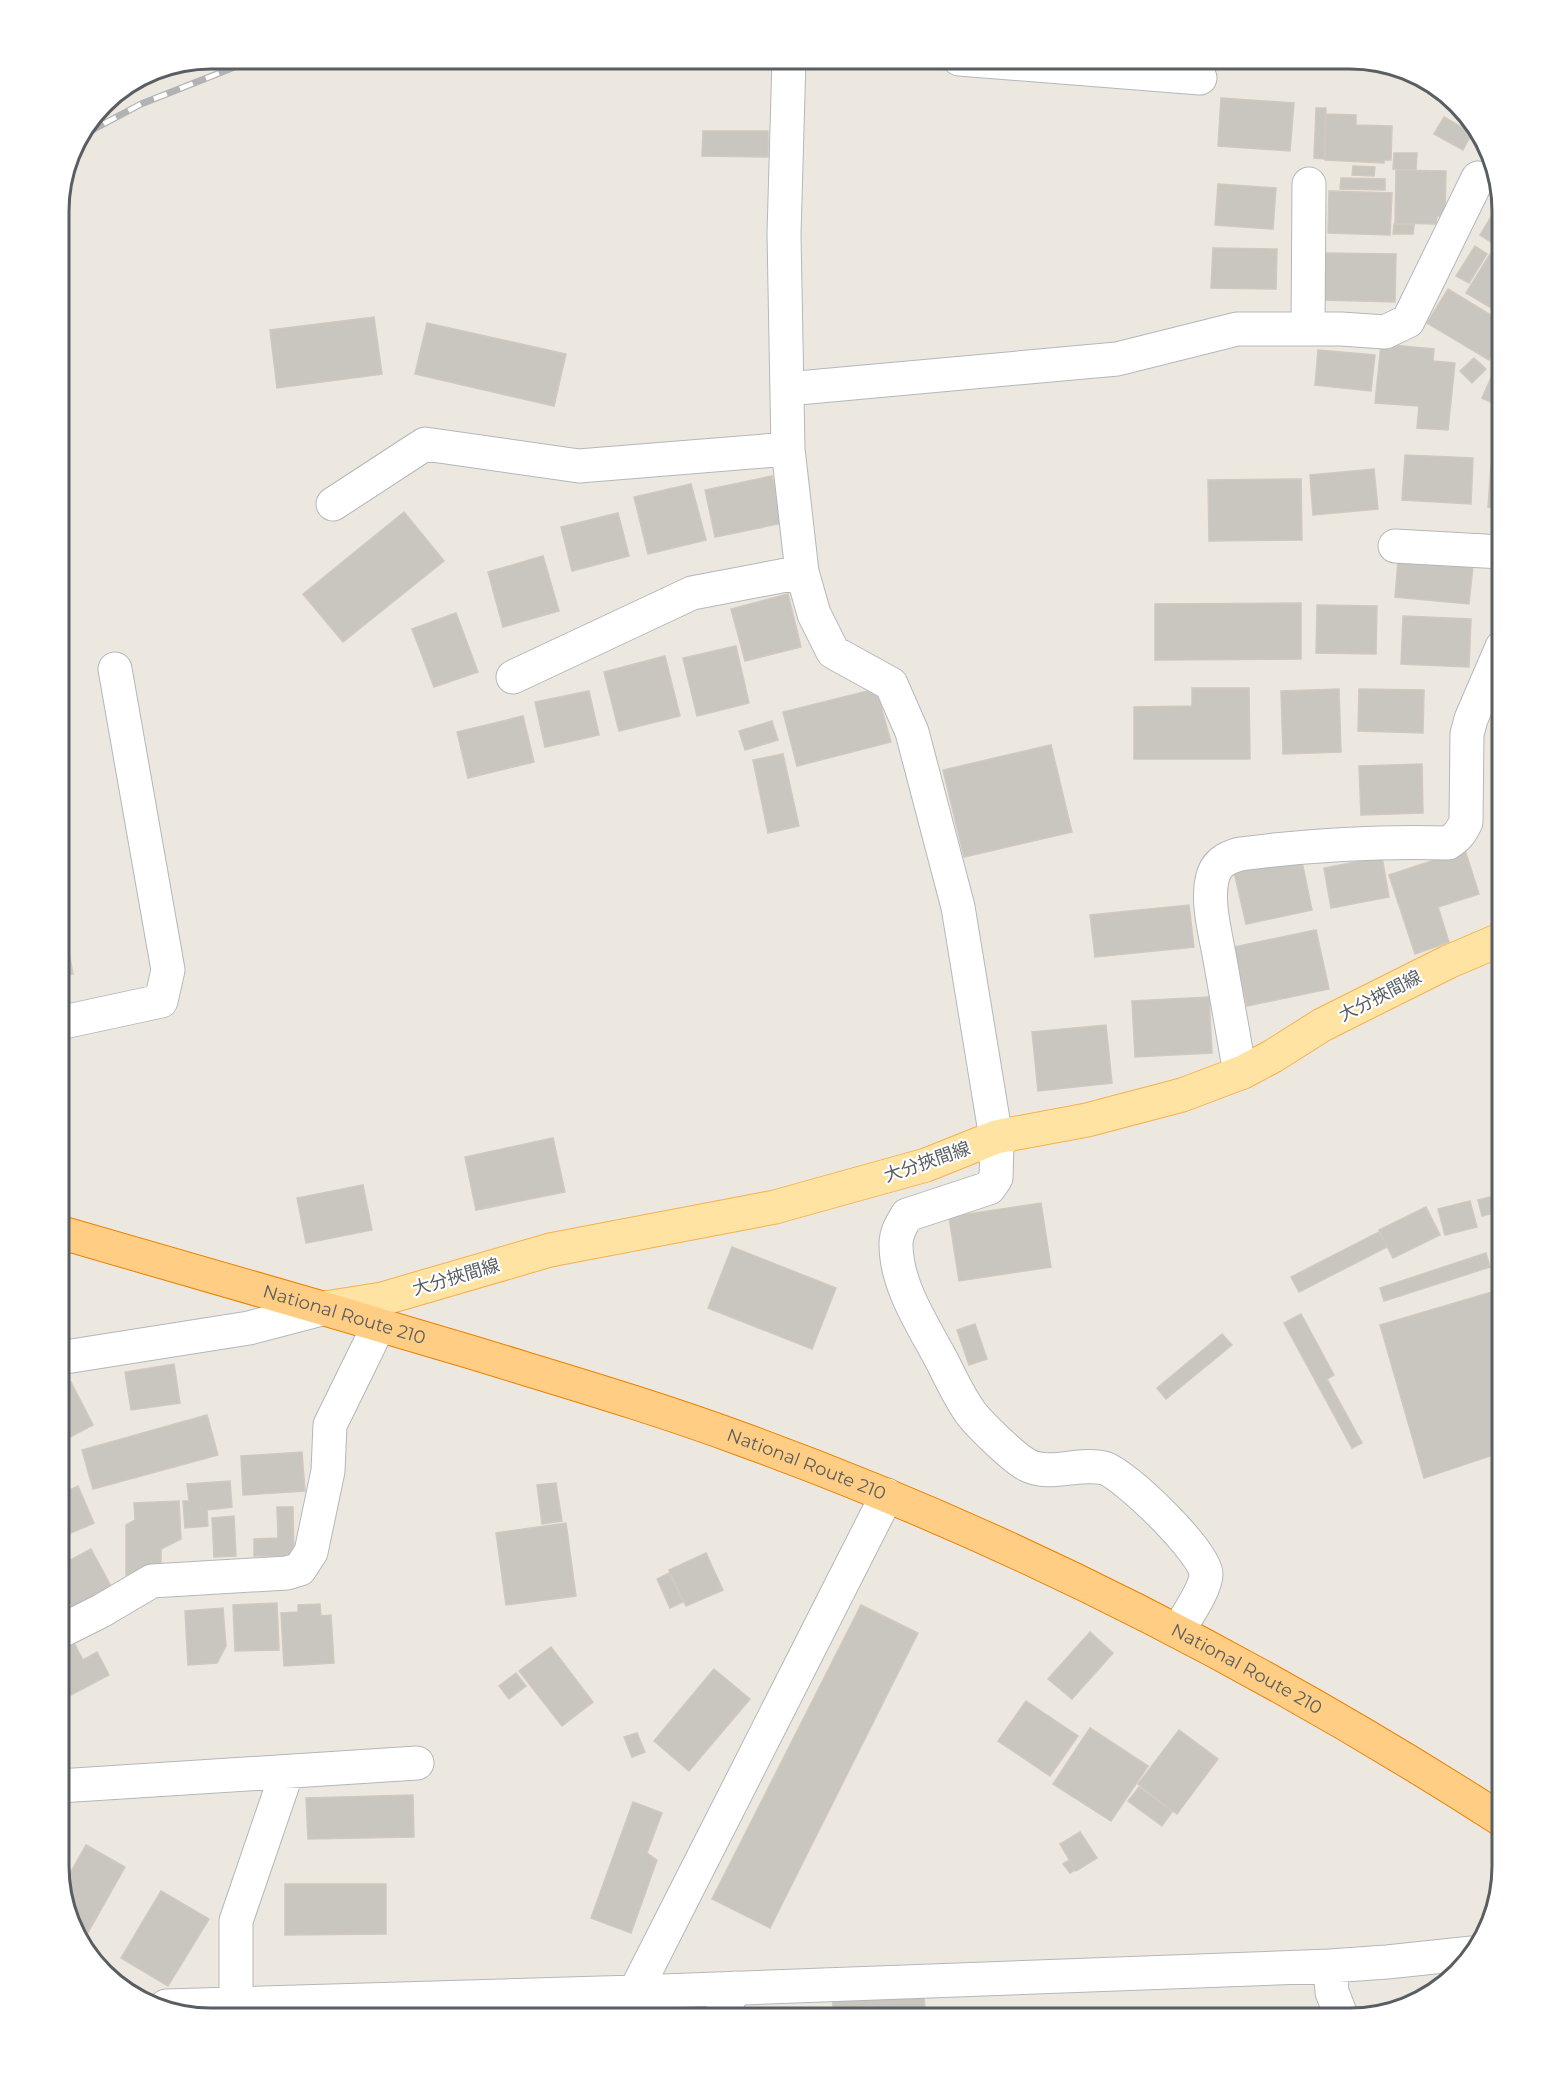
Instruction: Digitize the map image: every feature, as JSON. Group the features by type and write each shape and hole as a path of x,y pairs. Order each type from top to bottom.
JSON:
{"highway":[{"name":"National Route 210","path":"69,1235 325,1308 684,1418 887,1495 1036,1561 1178,1631 1359,1730 1492,1813"}],"main road":[{"name":"大分挾間線","path":"325,1308 382,1299 550,1250 806,1200 926,1165 996,1137 1087,1120 1163,1100 1240,1073 1273,1056 1322,1025 1448,962 1492,944"}],"street":[{"path":"789,69 784,223 788,449 802,572 814,614 833,652 891,684 912,732 958,907 996,1137 996,1178 993,1184 985,1190 907,1215 898,1230 896,1243 902,1281 968,1410 1021,1461 1036,1469 1093,1466 1105,1468 1119,1475 1160,1512 1201,1560 1206,1573 1204,1585 1178,1631"},
{"path":"1086,69 1200,78"},
{"path":"787,389 1118,359 1237,329 1385,332 1408,321 1478,178"},
{"path":"1308,329 1309,184"},
{"path":"333,504 425,444 579,466 788,449"},
{"path":"1395,546 1492,551"},
{"path":"513,677 692,593 802,572"},
{"path":"69,1021 161,1001 168,970 115,669"},
{"path":"1240,1073 1211,899 1211,880 1220,862 1227,857 1240,854 1338,843 1386,841 1448,843 1455,839 1466,822 1467,734 1490,704"},
{"path":"69,1356 249,1328 325,1308"},
{"path":"69,1626 152,1581 286,1573 300,1569 311,1552 314,1540 328,1471 330,1425 379,1325"},
{"path":"635,1992 887,1495"},
{"path":"69,1785 417,1763"},
{"path":"236,2004 236,1921 287,1772"},
{"path":"458,2008 506,2007 635,1992 1330,1966 1461,1954"},
{"path":"1330,1966 1332,1992 1338,2008"},
{"path":"725,2008 735,1988"},
{"path":"188,2006 236,2004 375,2008"}],"building":[{"path":"1221,98 1294,103 1290,151 1218,146"},
{"path":"1316,108 1326,108 1324,159 1314,158"},
{"path":"1326,114 1356,115 1356,125 1392,126 1391,160 1384,160 1384,163 1325,160"},
{"path":"1444,117 1466,130 1470,136 1463,150 1434,134"},
{"path":"703,131 768,131 768,157 702,156"},
{"path":"1394,153 1417,153 1416,170 1393,169"},
{"path":"1353,166 1375,167 1374,176 1352,175"},
{"path":"1396,170 1446,171 1445,216 1437,216 1436,224 1395,223"},
{"path":"1341,178 1385,179 1385,190 1340,189"},
{"path":"1218,184 1276,188 1273,229 1215,225"},
{"path":"1329,191 1392,193 1390,235 1328,233"},
{"path":"1492,215 1492,243 1480,235"},
{"path":"1394,224 1414,225 1413,234 1393,234"},
{"path":"1475,246 1487,254 1469,283 1456,276"},
{"path":"1213,248 1277,249 1276,289 1211,288"},
{"path":"1324,253 1396,254 1395,302 1323,300"},
{"path":"1490,254 1492,255 1492,308 1466,293"},
{"path":"1448,289 1492,316 1492,355 1489,360 1427,323"},
{"path":"374,317 382,374 277,388 270,330"},
{"path":"427,323 566,354 554,406 415,374"},
{"path":"1381,344 1434,349 1433,361 1455,363 1448,430 1417,428 1419,406 1375,403"},
{"path":"1318,350 1375,355 1371,391 1315,385"},
{"path":"1474,358 1486,369 1472,383 1460,371"},
{"path":"1492,375 1492,402 1482,398"},
{"path":"1405,455 1473,458 1471,504 1402,500"},
{"path":"1491,465 1492,508 1488,507"},
{"path":"1374,469 1378,509 1313,515 1310,475"},
{"path":"772,476 783,523 715,537 705,490"},
{"path":"1301,479 1302,540 1209,541 1208,480"},
{"path":"691,484 706,540 648,554 634,497"},
{"path":"404,512 444,561 343,642 303,594"},
{"path":"618,513 629,556 572,571 561,527"},
{"path":"1399,550 1474,557 1469,604 1395,597"},
{"path":"543,556 559,611 503,627 488,572"},
{"path":"788,594 801,647 745,661 731,609"},
{"path":"1301,603 1301,659 1155,660 1155,604"},
{"path":"1317,605 1377,606 1376,654 1316,653"},
{"path":"456,613 478,672 434,687 412,629"},
{"path":"1403,616 1471,619 1469,667 1401,664"},
{"path":"736,646 749,703 697,716 683,658"},
{"path":"665,656 680,716 619,731 604,672"},
{"path":"1192,688 1249,688 1250,759 1134,759 1134,707 1192,706"},
{"path":"876,689 891,742 797,766 783,712"},
{"path":"1339,689 1341,752 1283,754 1281,691"},
{"path":"1359,689 1424,690 1423,733 1358,731"},
{"path":"589,691 599,735 545,747 535,702"},
{"path":"523,716 534,762 468,778 457,732"},
{"path":"772,721 778,740 745,750 739,731"},
{"path":"1051,745 1072,832 964,857 943,770"},
{"path":"783,754 799,826 768,833 753,760"},
{"path":"1422,764 1423,813 1361,815 1359,766"},
{"path":"1465,850 1479,894 1438,907 1449,942 1415,954 1389,875"},
{"path":"1301,857 1312,910 1246,924 1234,872"},
{"path":"1382,857 1389,897 1331,908 1324,868"},
{"path":"1189,905 1194,947 1095,957 1090,915"},
{"path":"1316,930 1329,989 1247,1006 1234,947"},
{"path":"69,953 73,974 69,975"},
{"path":"1209,997 1212,1053 1135,1057 1132,1001"},
{"path":"1106,1025 1112,1083 1038,1091 1032,1032"},
{"path":"553,1138 565,1192 476,1210 465,1157"},
{"path":"363,1185 372,1230 306,1243 297,1198"},
{"path":"1492,1196 1492,1214 1482,1216 1478,1200"},
{"path":"1470,1201 1477,1227 1445,1235 1438,1209"},
{"path":"1041,1203 1051,1267 959,1281 949,1217"},
{"path":"1426,1207 1440,1235 1393,1258 1379,1230"},
{"path":"1379,1232 1387,1247 1299,1292 1291,1277"},
{"path":"732,1247 836,1288 812,1349 708,1308"},
{"path":"1486,1253 1490,1267 1384,1301 1380,1288"},
{"path":"1492,1292 1492,1455 1424,1478 1380,1325"},
{"path":"1301,1314 1334,1375 1327,1379 1362,1443 1352,1448 1284,1323"},
{"path":"975,1324 987,1359 969,1365 957,1330"},
{"path":"1222,1334 1232,1345 1166,1399 1157,1388"},
{"path":"174,1364 180,1403 131,1410 125,1372"},
{"path":"71,1382 93,1425 69,1438 69,1383"},
{"path":"207,1415 218,1455 93,1489 82,1450"},
{"path":"302,1452 305,1491 243,1495 241,1456"},
{"path":"230,1481 232,1507 207,1510 208,1526 185,1528 183,1501 189,1501 187,1484"},
{"path":"556,1483 562,1521 542,1524 537,1485"},
{"path":"78,1486 94,1523 69,1534 69,1490"},
{"path":"179,1501 181,1539 161,1549 161,1574 126,1575 126,1525 135,1520 134,1503"},
{"path":"277,1507 293,1507 294,1556 254,1556 254,1539 278,1538"},
{"path":"234,1516 236,1556 214,1557 212,1518"},
{"path":"566,1523 576,1596 506,1605 496,1533"},
{"path":"91,1549 112,1588 73,1608 69,1600 69,1561"},
{"path":"706,1553 723,1590 686,1606 669,1570"},
{"path":"669,1573 683,1602 670,1608 657,1579"},
{"path":"277,1603 279,1650 235,1651 233,1605"},
{"path":"320,1604 321,1616 331,1615 334,1663 284,1666 281,1613 298,1612 298,1605"},
{"path":"861,1605 918,1633 770,1928 712,1899"},
{"path":"223,1608 226,1646 217,1663 188,1665 185,1611"},
{"path":"1090,1632 1113,1653 1072,1699 1048,1679"},
{"path":"73,1641 83,1660 97,1652 109,1675 71,1695 69,1691 69,1643"},
{"path":"551,1647 593,1702 562,1726 519,1671"},
{"path":"714,1669 750,1699 689,1771 654,1741"},
{"path":"516,1673 526,1686 509,1699 499,1686"},
{"path":"1026,1701 1078,1736 1050,1776 998,1741"},
{"path":"1090,1728 1148,1766 1111,1821 1053,1784"},
{"path":"1179,1730 1218,1759 1177,1814 1138,1784"},
{"path":"637,1733 645,1752 632,1757 624,1737"},
{"path":"1139,1787 1172,1812 1162,1826 1128,1801"},
{"path":"413,1795 414,1837 308,1839 306,1798"},
{"path":"633,1802 662,1813 647,1853 657,1860 631,1933 591,1918"},
{"path":"1080,1832 1097,1858 1076,1871 1060,1844"},
{"path":"86,1845 125,1867 87,1934 77,1911 69,1874"},
{"path":"1069,1860 1075,1870 1070,1873 1063,1864"},
{"path":"285,1884 386,1884 386,1934 285,1935"},
{"path":"161,1891 209,1919 168,1986 121,1958"},
{"path":"923,1986 925,2008 833,2008 832,1994"}],"railway":[{"path":"96,128 141,104 230,69"}]}
